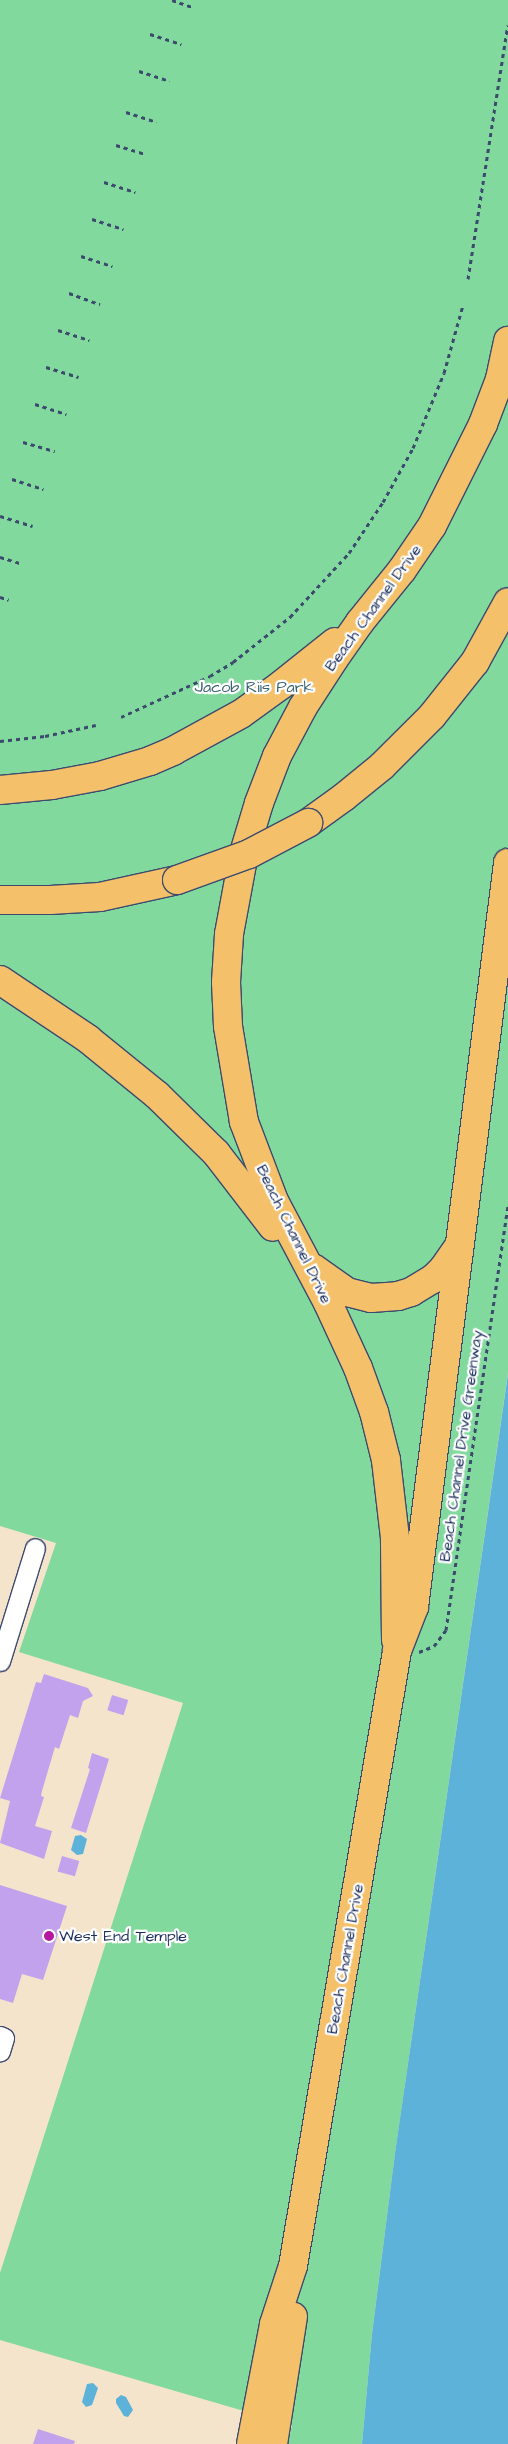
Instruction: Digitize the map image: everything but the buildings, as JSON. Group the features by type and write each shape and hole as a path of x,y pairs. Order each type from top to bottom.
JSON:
{"main road":[{"name":"Beach Channel Drive","path":"397,1652 394,1608 395,1538 386,1460 374,1412 358,1368 271,1195 244,1122 228,1026 226,982 229,934 244,853 259,803 277,756 318,683 360,622 412,556 432,526 460,474 483,424 500,379 508,341"},
{"path":"0,900 59,900 100,896 177,880 249,854 308,822 344,797 382,766 432,716 475,662 508,602"},
{"path":"0,790 52,785 100,776 150,761 173,751 219,727 261,700 360,622"},
{"name":"Beach Channel Drive","path":"251,2444 274,2324 293,2266 397,1652 414,1607 508,863"},
{"path":"0,980 88,1039 158,1095 216,1153 273,1227 307,1264 347,1292 371,1298 398,1296 422,1286 443,1269 460,1245"},
{"name":"Beach Channel Drive","path":"273,2444 293,2323 293,2266"}],"street":[{"path":"0,1661 4,1632 35,1548"},
{"path":"0,2036 4,2038 0,2051"}],"path":[{"path":"172,0 192,7"},
{"path":"468,279 508,26"},
{"path":"150,34 181,44"},
{"path":"138,71 169,81"},
{"path":"126,112 156,122"},
{"path":"116,145 146,154"},
{"path":"104,182 135,192"},
{"path":"92,219 123,229"},
{"path":"81,256 112,266"},
{"path":"69,293 100,304"},
{"path":"121,717 210,676 233,662 290,617 349,553 383,502 414,448 444,374 463,304"},
{"path":"58,330 89,340"},
{"path":"46,367 78,377"},
{"path":"35,404 66,414"},
{"path":"23,442 55,451"},
{"path":"12,478 44,489"},
{"path":"0,516 32,526"},
{"path":"0,557 20,563"},
{"path":"0,597 9,600"},
{"path":"0,741 45,736 96,725"},
{"name":"Beach Channel Drive Greenway","path":"397,1652 428,1650 440,1641 446,1630 508,1207"}],"green space":[{"name":"Jacob Riis Park","path":"0,0 508,0 508,1373 395,2153 372,2334 362,2444 288,2444 292,2425 0,2340 0,2273 183,1703 19,1652 56,1543 0,1526"}],"water":[{"path":"508,1374 508,2444 362,2444 372,2334 395,2153"},
{"path":"81,1835 87,1839 83,1854 77,1855 71,1850 75,1836"},
{"path":"93,2383 98,2388 92,2405 86,2407 82,2402 87,2384"},
{"path":"121,2395 126,2397 133,2410 128,2417 124,2416 116,2403 116,2399"}],"place":[{"name":"West End Temple","path":"49,1936"}]}
